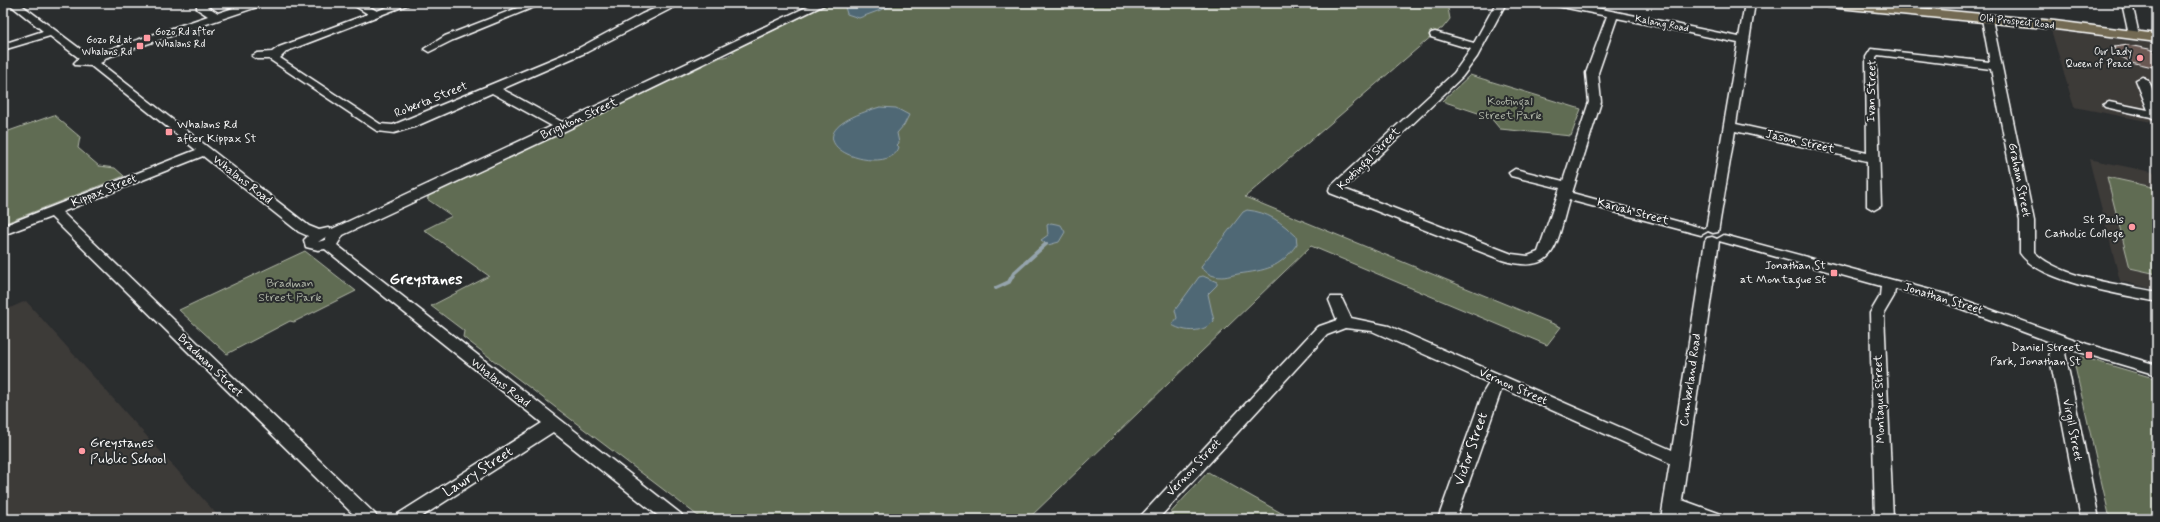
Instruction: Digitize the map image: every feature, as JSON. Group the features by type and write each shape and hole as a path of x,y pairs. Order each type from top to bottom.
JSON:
{"main road":[{"name":"Old Prospect Road","path":"1828,3 1987,18 2157,38"}],"street":[{"name":"Whalans Road","path":"13,3 50,32 93,59 205,151 304,229 326,238 553,424 676,519"},
{"path":"93,59 259,3"},
{"path":"355,3 376,14"},
{"path":"257,56 275,55 286,47 407,3"},
{"path":"438,54 426,47 539,3"},
{"name":"Roberta Street","path":"275,55 276,61 377,127 385,129 404,126 566,56 646,16 677,3"},
{"name":"Brighton Street","path":"326,238 823,3"},
{"name":"Kootingal Street","path":"1501,3 1476,47 1472,57 1458,75 1335,190 1507,257 1536,265 1546,251 1595,102 1592,73 1613,15"},
{"name":"Kalang Road","path":"1557,3 1744,41"},
{"name":"Cumberland Road","path":"1671,512 1729,126 1750,3"},
{"path":"2127,3 2134,35"},
{"path":"201,7 216,17"},
{"name":"Graham Street","path":"1987,18 2027,221 2026,245 2028,255 2040,265 2061,274 2157,297"},
{"path":"3,47 50,32"},
{"path":"1435,35 1476,47"},
{"path":"552,50 566,56"},
{"name":"Ivan Street","path":"1874,206 1871,158 1871,57 1875,51 1997,66"},
{"path":"2142,80 2156,116"},
{"path":"492,88 563,127"},
{"path":"2109,105 2156,116"},
{"name":"Jason Street","path":"1729,126 1871,158"},
{"name":"Kippax Street","path":"3,231 205,151"},
{"name":"Karuah Street","path":"1515,173 1713,235"},
{"name":"Bradman Street","path":"53,211 368,519"},
{"name":"Jonathan Street","path":"1713,235 1966,305 2097,353 2157,370"},
{"name":"Montague Street","path":"1884,519 1877,313 1888,296 1889,283"},
{"path":"1336,300 1346,324"},
{"name":"Vernon Street","path":"1147,519 1322,331 1332,326 1346,324 1365,324 1379,328 1679,460"},
{"name":"Virgil Street","path":"2061,340 2057,353 2090,519"},
{"name":"Victor Street","path":"1447,519 1491,393 1498,381"},
{"name":"Lawry Street","path":"404,519 553,424"},
{"path":"1671,512 1715,519"}],"shaded area":[{"path":"2051,30 2157,44 2157,123 2074,107"},
{"name":"St Pauls Catholic College","path":"2089,159 2157,173 2157,290 2120,281"},
{"name":"Greystanes Public School","path":"26,301 221,519 3,519 3,311"}],"green space":[{"path":"831,3 1447,3 1450,19 1442,29 1440,29 1245,197 1561,327 1547,345 1311,246 1028,519 702,519 463,337 464,331 431,306 489,276 424,230 452,216 427,199 429,198 427,197 721,57 725,57 735,52 731,51"},
{"name":"Kootingal Street Park","path":"1470,75 1581,109 1571,136 1500,129 1490,117 1442,101"},
{"path":"54,115 80,137 78,148 99,166 115,168 124,176 3,224 3,133"},
{"path":"2107,177 2157,188 2157,274 2130,268"},
{"name":"Bradman Street Park","path":"305,251 356,291 294,322 290,321 227,354 179,310"},
{"path":"2082,357 2157,379 2157,519 2110,519 2073,358"},
{"path":"1208,472 1292,519 1165,519"}],"water":[{"path":"851,3 899,3 859,18 847,14 845,7"},
{"path":"880,107 896,108 909,115 904,125 897,133 899,143 897,145 899,147 891,157 876,160 859,158 844,152 834,143 834,132 848,119"},
{"path":"1247,210 1255,211 1274,218 1296,236 1297,244 1284,259 1271,267 1225,277 1209,274 1201,268 1202,265 1243,212"},
{"path":"1051,223 1061,225 1065,232 1059,242 1048,245 1041,240 1048,235 1047,225"},
{"path":"1203,276 1217,282 1217,285 1208,294 1214,321 1210,325 1200,330 1177,328 1172,325 1177,318 1175,310 1199,277"}],"building":[{"name":"Our Lady Queen of Peace","path":"2128,45 2149,49 2157,53 2157,68 2131,62 2116,54 2114,47"}],"waterway":[{"path":"996,288 1009,282 1014,273 1046,244"}],"place":[{"name":"Gozo Rd after Whalans Rd","path":"147,38"},
{"name":"Gozo Rd at Whalans Rd","path":"140,46"},
{"name":"Our Lady Queen of Peace","path":"2140,58"},
{"name":"Whalans Rd after Kippax St","path":"169,132"},
{"name":"St Pauls Catholic College","path":"2132,227"},
{"name":"Jonathan St at Montague St","path":"1834,273"},
{"name":"Daniel Street Park, Jonathan St","path":"2089,355"},
{"name":"Greystanes Public School","path":"82,451"}],"district":[{"name":"Greystanes","path":"426,279"}]}
